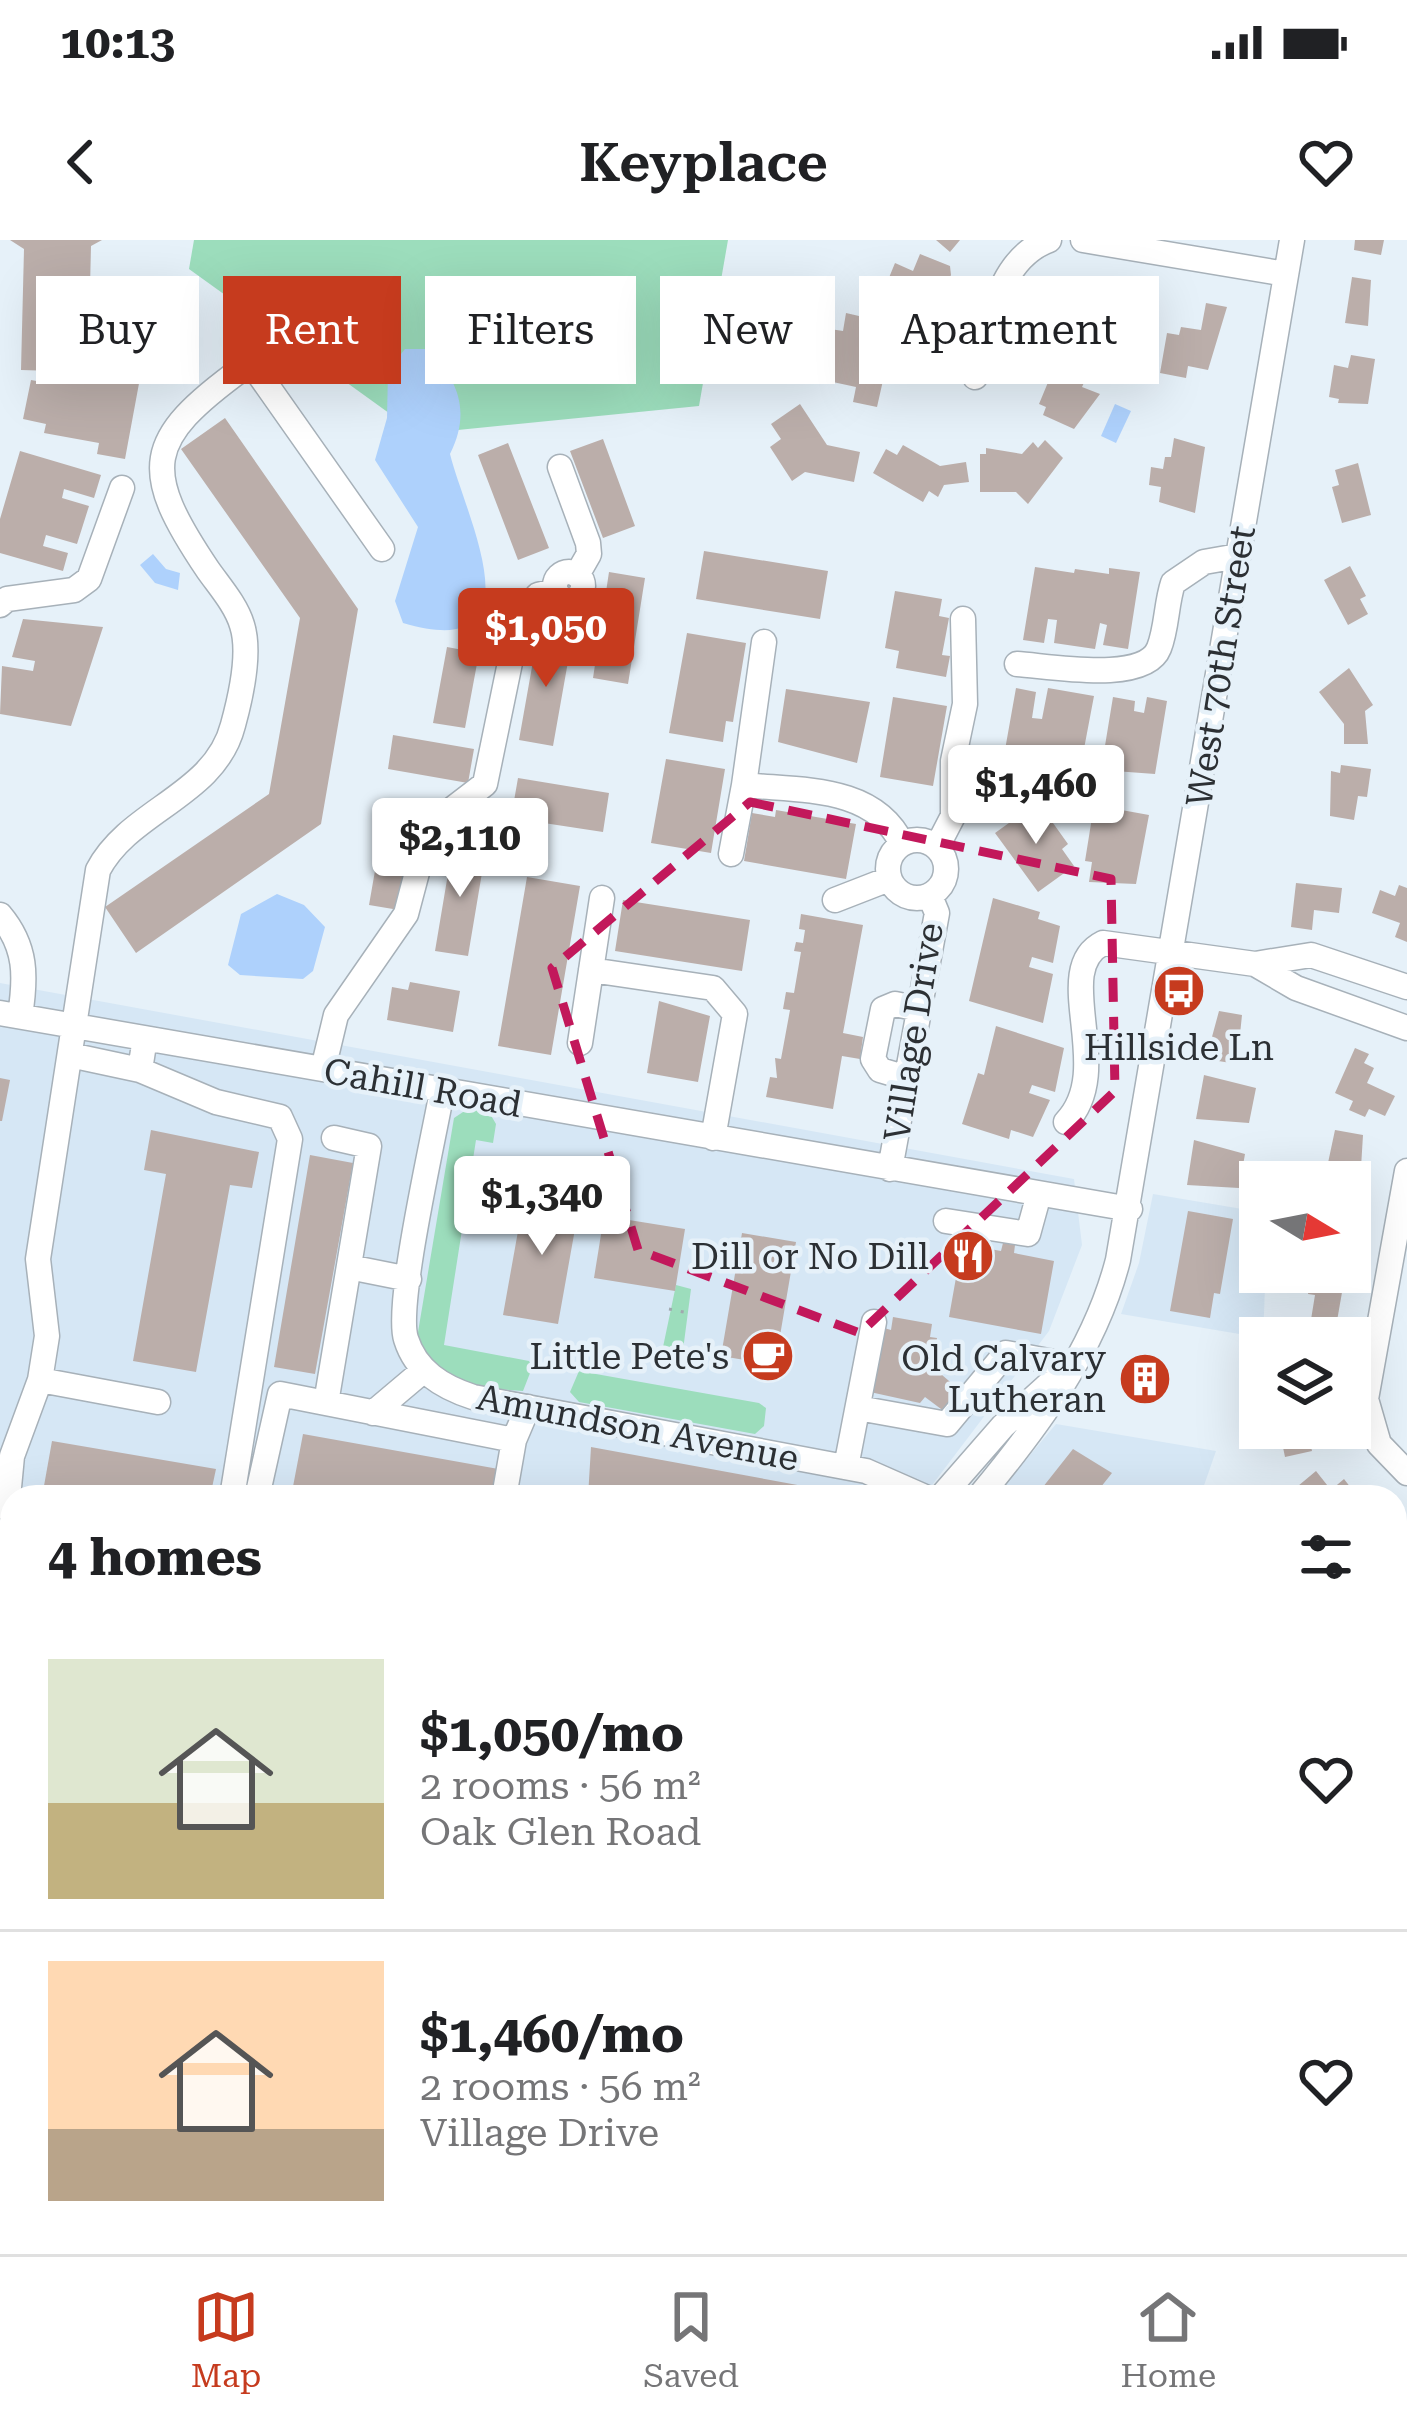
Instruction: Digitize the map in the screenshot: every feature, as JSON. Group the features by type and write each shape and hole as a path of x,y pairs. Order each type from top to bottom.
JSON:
{"street":[{"path":"1007,276 1016,260 1049,240"},
{"path":"1083,240 1286,274"},
{"name":"West 70th Street","path":"989,1485 1047,1412 1109,1295 1130,1209 1292,240"},
{"path":"10,1485 12,1456 40,1380 46,1336 38,1259 98,870 120,838 216,762 233,725 245,641 242,624 169,507 160,482 170,438 189,408 243,368 256,370 382,549"},
{"path":"323,1069 336,1016 406,914 429,826 485,784 519,619 538,595 555,591 561,599 580,596 584,586 577,575 590,554 588,543 560,467"},
{"path":"0,605 7,599 74,590 89,579 122,488"},
{"path":"1017,664 1121,671 1150,662 1159,648 1173,584 1204,562 1238,556"},
{"path":"938,845 920,840 902,844 890,859 889,879 903,895 930,896 946,876 938,845 953,816 953,761 965,704 963,619"},
{"path":"731,854 764,642"},
{"path":"744,785 847,796 891,820 902,844"},
{"path":"835,900 889,879"},
{"name":"Village Drive","path":"890,1169 937,913 930,896"},
{"path":"580,1043 602,898"},
{"path":"0,915 13,930 26,972 10,1015"},
{"path":"1066,1122 1089,1075 1078,1000 1095,947 1116,943 1255,964 1311,955 1407,987"},
{"path":"1255,964 1296,988 1407,1028"},
{"path":"591,970 713,988 735,1014 712,1138"},
{"path":"907,1078 880,1070 873,1060 877,1030 883,1009 920,1009"},
{"name":"Cahill Road","path":"10,1015 1130,1209"},
{"path":"140,1070 145,1038"},
{"path":"70,1055 140,1070 215,1102 280,1117 290,1139 234,1485"},
{"path":"374,1413 424,1370 404,1335 442,1090"},
{"path":"326,1403 369,1146 334,1138"},
{"path":"1407,1171 1366,1399 1379,1444 1407,1473"},
{"path":"946,1221 1028,1234 1039,1194"},
{"path":"349,1267 410,1279"},
{"path":"846,1467 874,1322"},
{"path":"858,1408 947,1424 1006,1353 1070,1366"},
{"name":"West 70th Street","path":"952,1485 1043,1386 1070,1366"},
{"name":"Amundson Avenue","path":"424,1370 449,1390 846,1467 903,1485"},
{"path":"40,1380 158,1402"},
{"path":"260,1485 280,1394 514,1440"},
{"path":"506,1485 514,1440 528,1407"}],"path":[{"path":"669,1310 688,1312"}],"highlighted area":[{"path":"750,802 1111,879 1115,1091 860,1333 638,1250 552,968"}],"shaded area":[{"path":"0,983 1074,1179 1082,1245 1049,1331 932,1485 0,1485"},
{"path":"1153,1194 1239,1208 1239,1293 1265,1293 1264,1317 1239,1317 1239,1334 1121,1314 1139,1263"},
{"path":"1056,1424 1216,1451 1204,1485 1005,1485"}],"green space":[{"path":"194,240 728,240 722,276 660,276 660,384 703,384 699,406 418,434 349,384 401,384 401,276 223,276 223,293 189,269"},
{"path":"469,1108 489,1112 496,1124 493,1143 476,1140 444,1345 529,1361 532,1368 523,1391 489,1388 448,1374 417,1338 454,1118"},
{"path":"676,1285 691,1289 683,1350 663,1347"},
{"path":"579,1371 759,1403 766,1408 764,1426 755,1434 579,1402 570,1392"}],"water":[{"path":"405,349 425,349 425,384 453,384 458,397 460,424 450,454 479,546 484,604 472,623 446,630 403,623 395,601 418,527 375,460 387,418 388,384 401,384"},
{"path":"1115,404 1131,411 1116,443 1101,436"},
{"path":"153,554 166,569 180,573 178,590 155,583 140,565"},
{"path":"277,894 304,905 325,927 313,971 303,979 240,975 228,965 241,914"}],"building":[{"path":"10,240 102,240 91,246 90,276 36,276 36,370 21,370 24,249"},
{"path":"936,240 960,240 950,252"},
{"path":"1355,240 1384,240 1381,255 1354,250"},
{"path":"920,254 950,266 951,275 890,276 895,263 913,271"},
{"path":"1352,277 1371,280 1368,326 1345,323"},
{"path":"1206,303 1227,307 1208,370 1188,366 1186,378 1160,373 1167,333 1179,335 1181,327 1201,330"},
{"path":"846,313 859,316 859,384 882,384 877,407 853,402 856,387 835,382 835,330 843,331"},
{"path":"1351,355 1375,359 1368,404 1338,403 1339,399 1329,397 1334,365 1348,368"},
{"path":"31,380 36,384 139,384 125,459 97,454 99,443 44,433 46,424 23,419"},
{"path":"1047,384 1083,384 1100,394 1074,429 1043,415 1046,407 1039,404"},
{"path":"800,404 827,445 860,452 854,482 805,472 792,481 770,447 781,439 771,424"},
{"path":"225,418 358,609 321,824 136,953 105,907 269,794 300,618 181,449"},
{"path":"1174,438 1205,447 1195,513 1159,502 1161,487 1149,485 1151,467 1163,469"},
{"path":"603,439 635,526 603,538 570,451"},
{"path":"1045,440 1063,458 1028,504 1016,492 980,492 980,454 986,454 986,448 1022,454 1033,442 1038,448"},
{"path":"508,443 549,548 518,560 478,455"},
{"path":"903,445 940,466 966,462 969,482 944,485 938,497 929,491 923,502 873,473 886,449 897,455"},
{"path":"20,451 101,475 94,498 64,489 62,498 89,506 77,544 46,535 43,546 68,553 63,571 0,553 0,519"},
{"path":"1358,463 1371,515 1342,523 1332,487 1339,485 1335,470"},
{"path":"704,551 828,571 820,619 696,599"},
{"path":"1350,566 1366,596 1360,599 1368,614 1348,625 1324,580"},
{"path":"1035,567 1074,573 1075,569 1109,574 1109,568 1140,572 1128,649 1103,645 1107,625 1100,623 1095,649 1054,643 1057,620 1048,619 1044,643 1023,640"},
{"path":"609,572 645,578 628,684 593,678"},
{"path":"895,591 942,599 939,616 949,618 942,655 950,656 946,677 896,668 899,651 885,648"},
{"path":"23,619 103,627 71,726 0,714 2,666 33,671 35,661 12,657"},
{"path":"538,633 572,639 553,746 519,740"},
{"path":"687,633 746,643 733,722 726,721 723,742 669,733"},
{"path":"447,647 479,653 465,728 433,723"},
{"path":"1349,668 1373,705 1365,711 1368,744 1344,744 1344,724 1319,692"},
{"path":"1016,688 1036,692 1032,718 1042,719 1048,688 1094,696 1080,770 1003,761"},
{"path":"786,689 870,702 857,763 778,742"},
{"path":"893,697 947,706 933,786 880,777"},
{"path":"1113,697 1135,701 1134,711 1144,713 1147,697 1167,701 1155,774 1101,770"},
{"path":"393,735 474,749 468,783 388,769"},
{"path":"666,759 725,769 711,853 651,843"},
{"path":"1341,765 1371,769 1367,797 1358,796 1354,820 1330,816 1331,771 1340,773"},
{"path":"518,778 609,793 603,832 511,818"},
{"path":"1038,802 1068,844 1062,849 1074,866 1038,892 995,833"},
{"path":"1094,805 1149,815 1136,884 1089,882 1092,862 1085,861"},
{"path":"776,810 856,824 846,879 744,861 752,813 775,817"},
{"path":"383,825 413,831 399,910 369,905"},
{"path":"453,844 486,849 468,956 435,951"},
{"path":"527,877 580,886 551,1055 498,1046"},
{"path":"1296,883 1342,888 1339,913 1314,910 1312,930 1291,927"},
{"path":"1399,885 1407,888 1407,942 1395,937 1400,923 1372,913 1380,890 1395,896"},
{"path":"993,898 1040,912 1038,919 1060,926 1053,963 1032,957 1029,967 1053,974 1043,1023 969,1001"},
{"path":"623,900 750,920 742,971 615,951"},
{"path":"801,914 863,925 843,1033 863,1037 860,1059 842,1056 833,1109 766,1097 770,1077 777,1078 775,1058 781,1059 790,1010 783,1009 786,992 794,993 801,952 794,951 796,942 803,943 805,930 799,929"},
{"path":"410,982 460,991 453,1032 387,1020 392,987 408,990"},
{"path":"659,1001 710,1016 698,1082 647,1073"},
{"path":"1219,1011 1242,1015 1237,1064 1206,1059"},
{"path":"996,1026 1064,1048 1055,1092 1032,1085 1029,1093 1050,1100 1033,1137 1011,1130 1009,1139 962,1124 978,1073 984,1075"},
{"path":"1355,1048 1369,1054 1364,1063 1374,1068 1367,1083 1395,1096 1385,1116 1369,1109 1365,1117 1349,1110 1353,1101 1335,1093"},
{"path":"1204,1075 1256,1088 1249,1123 1196,1119"},
{"path":"0,1078 10,1080 2,1121 0,1121"},
{"path":"151,1130 259,1152 252,1188 230,1185 196,1372 133,1361 166,1174 144,1170"},
{"path":"1335,1130 1363,1135 1361,1161 1328,1161"},
{"path":"1194,1140 1245,1154 1244,1161 1239,1161 1239,1188 1187,1185"},
{"path":"310,1155 353,1163 315,1374 274,1367"},
{"path":"525,1192 580,1201 558,1324 503,1315"},
{"path":"1188,1211 1233,1219 1220,1294 1214,1293 1210,1318 1170,1311"},
{"path":"604,1216 685,1229 675,1291 594,1278"},
{"path":"742,1233 796,1242 775,1365 721,1356"},
{"path":"1003,1243 1015,1245 1014,1253 1054,1261 1041,1334 949,1317 962,1244 1001,1251"},
{"path":"1342,1293 1338,1317 1311,1317 1315,1295 1308,1294"},
{"path":"893,1317 932,1324 930,1337 937,1338 933,1366 943,1367 942,1375 962,1392 945,1412 925,1397 920,1403 870,1392 884,1328 891,1330"},
{"name":"Old Calvary Lutheran","path":"1147,1357 1156,1359 1150,1396 1135,1394 1140,1364 1145,1365"},
{"path":"303,1434 504,1470 501,1485 293,1485"},
{"path":"52,1441 216,1469 213,1485 44,1485"},
{"path":"591,1447 798,1485 589,1485"},
{"path":"1073,1449 1112,1473 1102,1485 1044,1485"},
{"path":"1283,1449 1312,1449 1312,1451 1285,1457"},
{"path":"1316,1471 1327,1485 1299,1485"}],"place":[{"name":"Hillside Ln","path":"1179,991"},
{"name":"Dill or No Dill","path":"968,1256"},
{"name":"Little Pete's","path":"768,1356"},
{"name":"Old Calvary Lutheran","path":"1145,1379"}]}
